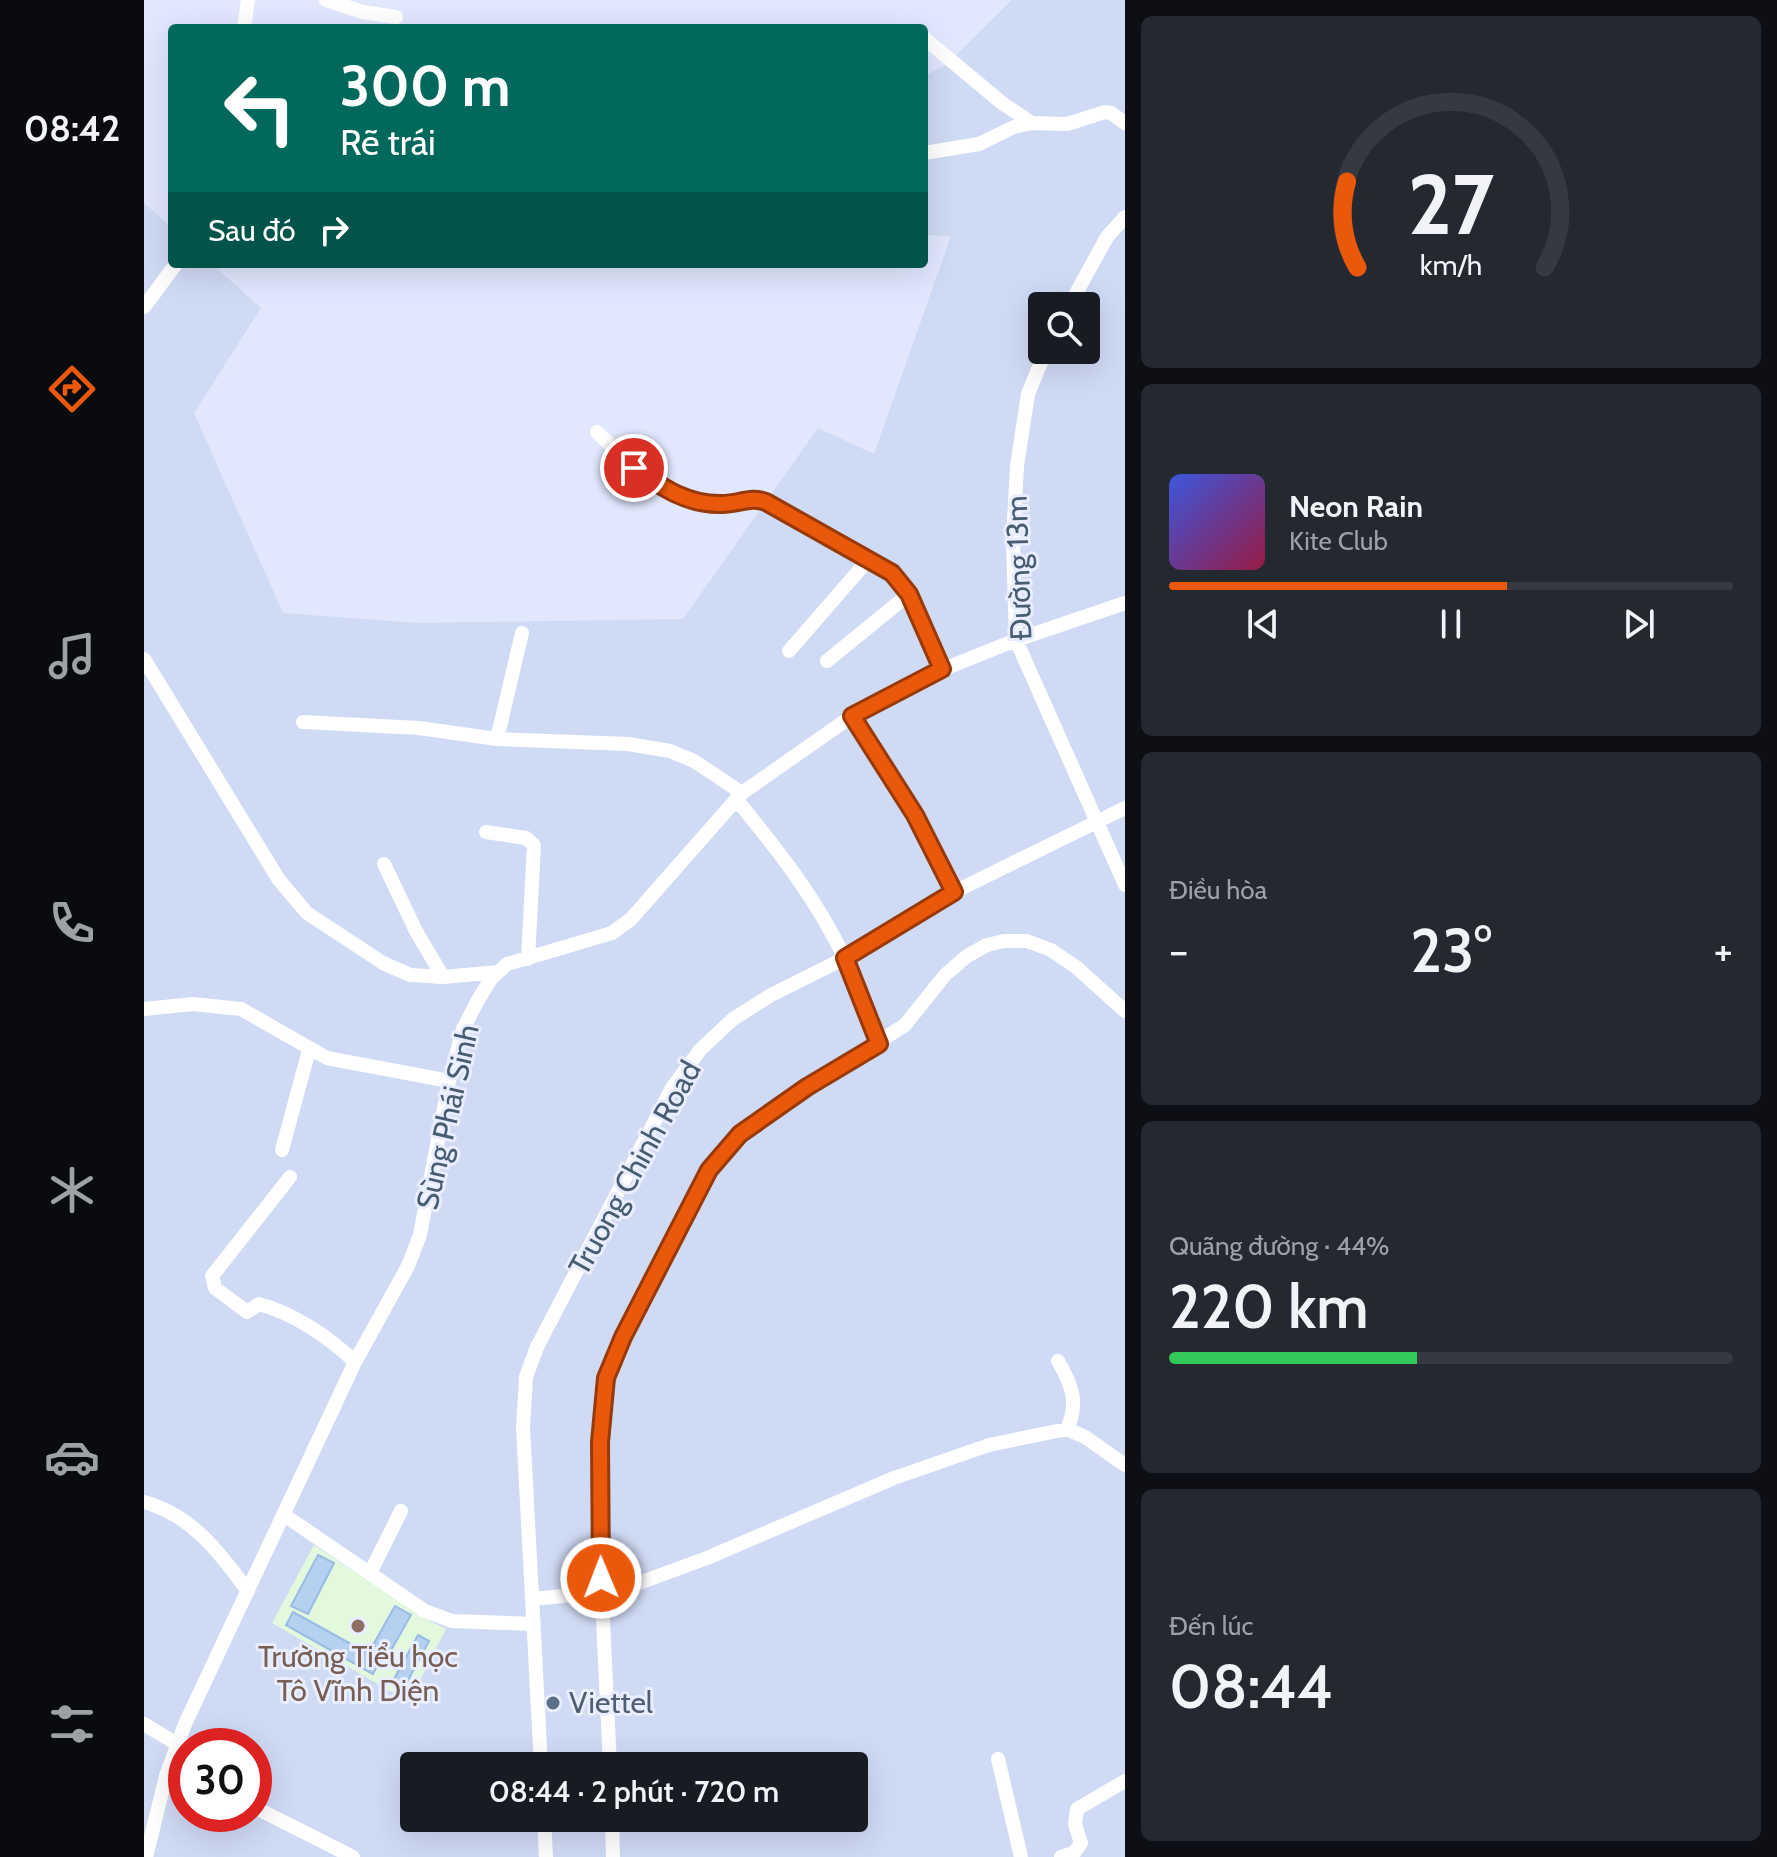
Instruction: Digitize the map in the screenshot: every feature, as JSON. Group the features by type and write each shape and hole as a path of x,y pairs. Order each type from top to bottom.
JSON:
{"street":[{"path":"245,24 248,0"},
{"path":"326,0 363,12 396,17"},
{"path":"928,41 1002,103 1032,123"},
{"path":"928,152 979,144 1016,126 1067,124 1105,112 1125,123"},
{"path":"1077,292 1107,237 1125,217"},
{"path":"144,307 173,268"},
{"name":"Đường 13m","path":"1040,364 1028,394 1017,466 1013,539 1016,640 1125,885"},
{"path":"597,432 634,468 669,491 693,501 719,505 758,498 892,573 909,594 942,669"},
{"path":"789,651 868,560"},
{"path":"827,661 909,594"},
{"path":"144,659 279,880 307,913 383,963 410,975 443,977 498,972 507,964 612,933 631,919 739,796 852,716 942,669 1125,603"},
{"path":"497,739 522,633"},
{"path":"852,716 915,815 954,892"},
{"path":"303,722 419,728 497,739 628,744 670,751 694,761 739,796 816,905 845,958 879,1044"},
{"name":"Truong Chinh Road","path":"540,1752 523,1428 526,1377 537,1347 672,1088 700,1050 733,1019 771,995 845,958 954,892 1125,808"},
{"path":"486,832 526,838 534,845 528,959"},
{"path":"384,864 416,931 443,977"},
{"path":"609,1752 602,1594 600,1442 606,1378 623,1337 709,1170 740,1134 905,1025 945,975 967,956 987,945 1027,941 1051,950 1076,967 1125,1011"},
{"name":"Sùng Phái Sinh","path":"184,1728 355,1362 408,1266 420,1235 449,1081 463,1029 498,972"},
{"path":"144,1009 193,1004 241,1009 327,1058 449,1081"},
{"path":"282,1150 309,1050"},
{"path":"290,1177 212,1276 215,1288 247,1312 259,1304 277,1309 338,1346 355,1362"},
{"path":"1058,1361 1068,1378 1074,1400 1067,1429"},
{"path":"533,1599 620,1590 707,1558 894,1478 989,1445 1067,1429 1085,1437 1125,1465"},
{"path":"144,1502 183,1521 212,1543 248,1591"},
{"path":"370,1573 401,1511"},
{"path":"284,1515 425,1611 452,1621 534,1624"},
{"path":"144,1724 168,1739"},
{"path":"998,1759 1021,1857"},
{"name":"Sùng Phái Sinh","path":"146,1857 168,1770"},
{"path":"1061,1857 1074,1853 1081,1843 1075,1824 1077,1809 1125,1781"},
{"path":"272,1816 353,1857"},
{"path":"545,1832 546,1857"},
{"path":"612,1832 613,1857"}],"shaded area":[{"path":"1012,0 1125,0 1125,1857 144,1857 144,203 168,224 168,268 216,268 261,308 194,413 283,613 417,623 683,619 818,428 874,454 951,236 928,235 928,74 946,65"},
{"name":"Trường Tiểu học Tô Vĩnh Diện","path":"314,1545 446,1629 409,1702 272,1623"}],"building":[{"path":"318,1555 334,1563 308,1614 291,1606"},
{"path":"395,1606 411,1615 389,1654 373,1645"},
{"path":"293,1612 380,1660 373,1674 286,1625"},
{"path":"418,1635 429,1641 404,1688 393,1681"}],"place":[{"name":"Trường Tiểu học Tô Vĩnh Diện","path":"358,1626"},
{"name":"Viettel","path":"553,1703"}],"route":[{"path":"601,1578 600,1442 606,1378 623,1337 709,1170 740,1134 807,1087 879,1044 845,958 954,892 915,815 852,716 942,669 903,585 892,573 758,498 719,505 693,501 669,491 634,468"}]}
